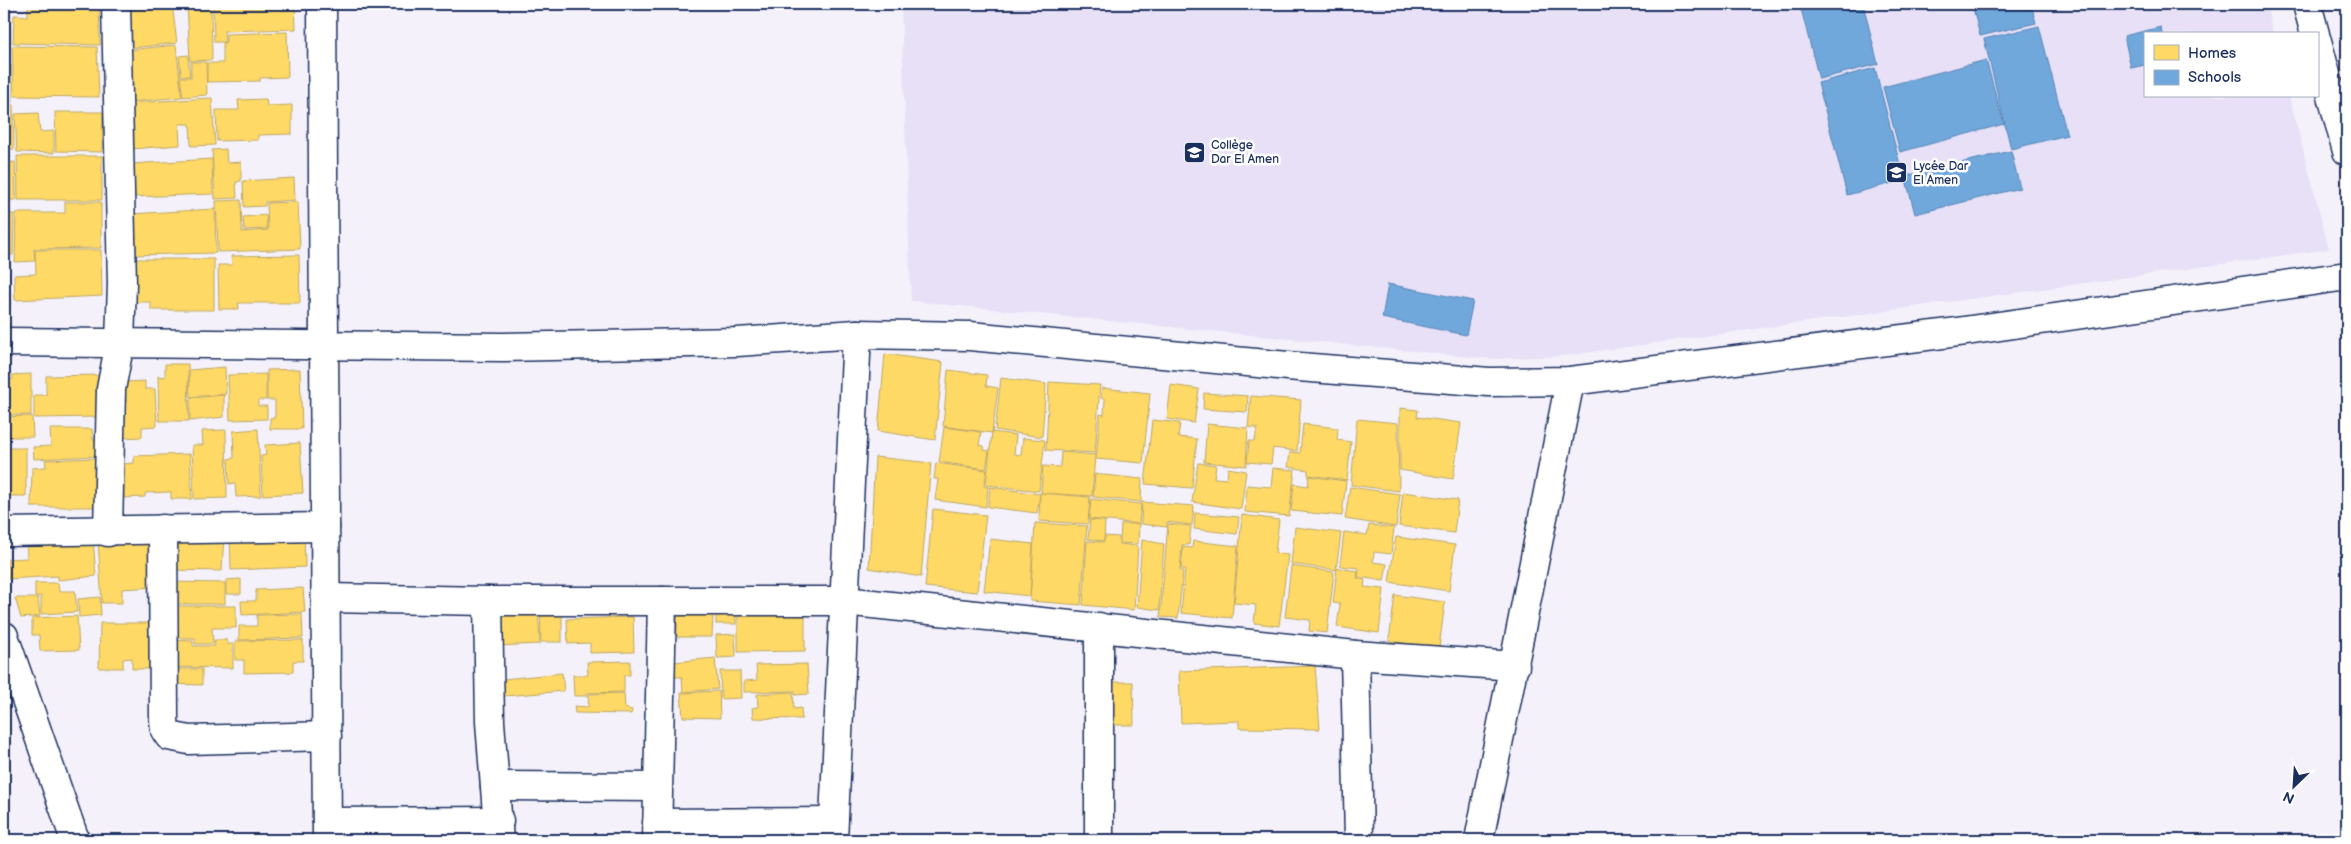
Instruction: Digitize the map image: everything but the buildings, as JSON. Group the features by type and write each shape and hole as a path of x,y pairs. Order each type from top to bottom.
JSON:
{"street":[{"path":"108,532 111,389 120,342 122,284 116,4"},
{"path":"322,4 327,831 499,830 490,722 488,601"},
{"path":"2307,4 2314,32"},
{"path":"2318,45 2347,151"},
{"path":"4,342 504,347 727,342 856,334 970,336 1299,367 1489,382 1570,382 1958,332 2347,276"},
{"path":"662,601 657,831 833,831 856,334"},
{"path":"1480,840 1570,382"},
{"path":"4,532 108,532 163,529 324,527"},
{"path":"163,529 164,719 165,730 169,736 188,740 327,736"},
{"path":"326,598 488,601 844,601 1355,655 1515,666"},
{"path":"1099,627 1099,840"},
{"path":"4,636 75,840"},
{"path":"1355,655 1358,840"},
{"path":"495,786 657,787"}],"shaded area":[{"path":"901,4 2266,4 2273,32 2144,32 2144,98 2290,98 2329,249 1563,356 1491,359 911,301"}],"place":[{"name":"Collège Dar El Amen","path":"1195,152"},
{"name":"Lycée Dar El Amen","path":"1897,173"}]}
